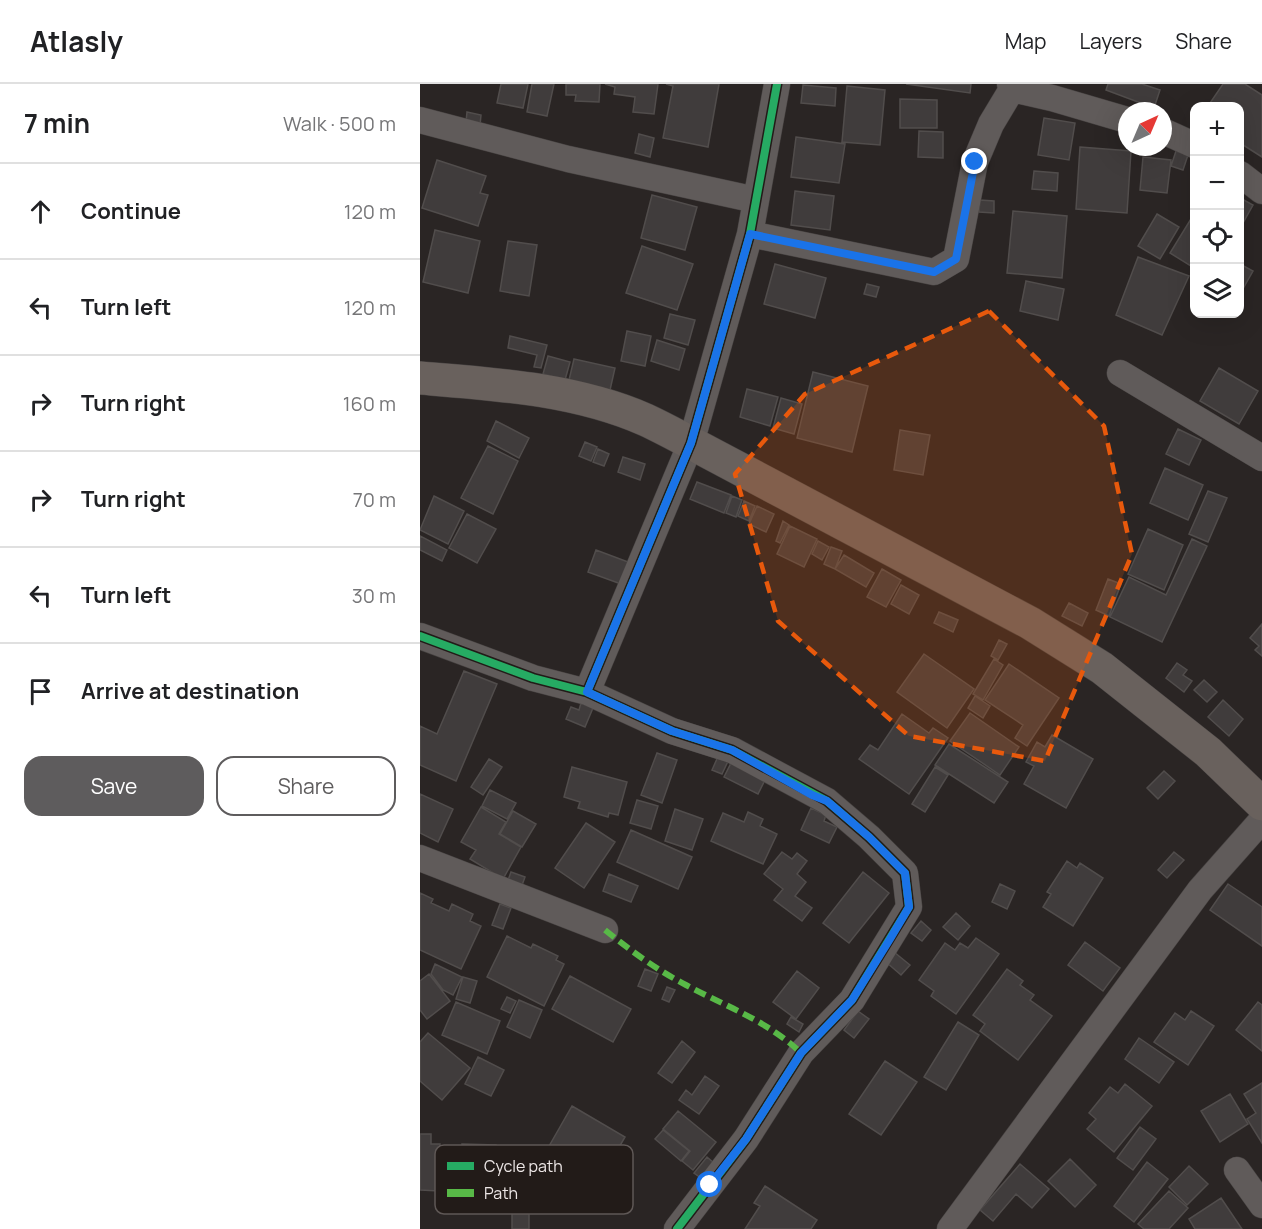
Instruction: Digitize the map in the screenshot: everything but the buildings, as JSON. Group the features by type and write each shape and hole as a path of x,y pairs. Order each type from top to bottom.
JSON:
{"main road":[{"path":"420,378 508,385 594,403 645,420 691,443 1030,624 1102,668 1208,752 1258,800"}],"street":[{"path":"587,692 691,443 750,234 777,84"},
{"path":"750,234 934,272 956,259 975,162 991,124 1011,87 1118,117"},
{"path":"420,120 568,159 756,200"},
{"path":"1172,135 1190,143"},
{"path":"1244,177 1262,190"},
{"path":"1120,373 1262,458"},
{"path":"420,636 533,678 587,692 672,731 732,750 812,795 827,801 869,837 905,873 909,907 852,1000 801,1053 746,1139 677,1229"},
{"path":"950,1229 1200,890 1258,800"},
{"path":"420,858 605,930"},
{"path":"1237,1170 1262,1205"}],"highlighted area":[{"path":"989,311 1104,426 1132,554 1045,761 909,736 778,621 735,474 805,394"}],"marked path":[{"path":"605,930 634,953 665,973 760,1023 801,1053"}],"cycle path":[{"path":"587,692 691,443 750,234 777,84"},
{"path":"420,636 533,678 587,692 672,731 732,750 827,801 869,837 905,873 909,907 852,1000 801,1053 746,1139 677,1229"}],"route":[{"path":"710,1185 778,1093 801,1053 852,1000 909,907 905,873 869,837 827,801 812,795 732,750 672,731 587,692 691,443 750,234 934,272 956,259 975,162"}]}
